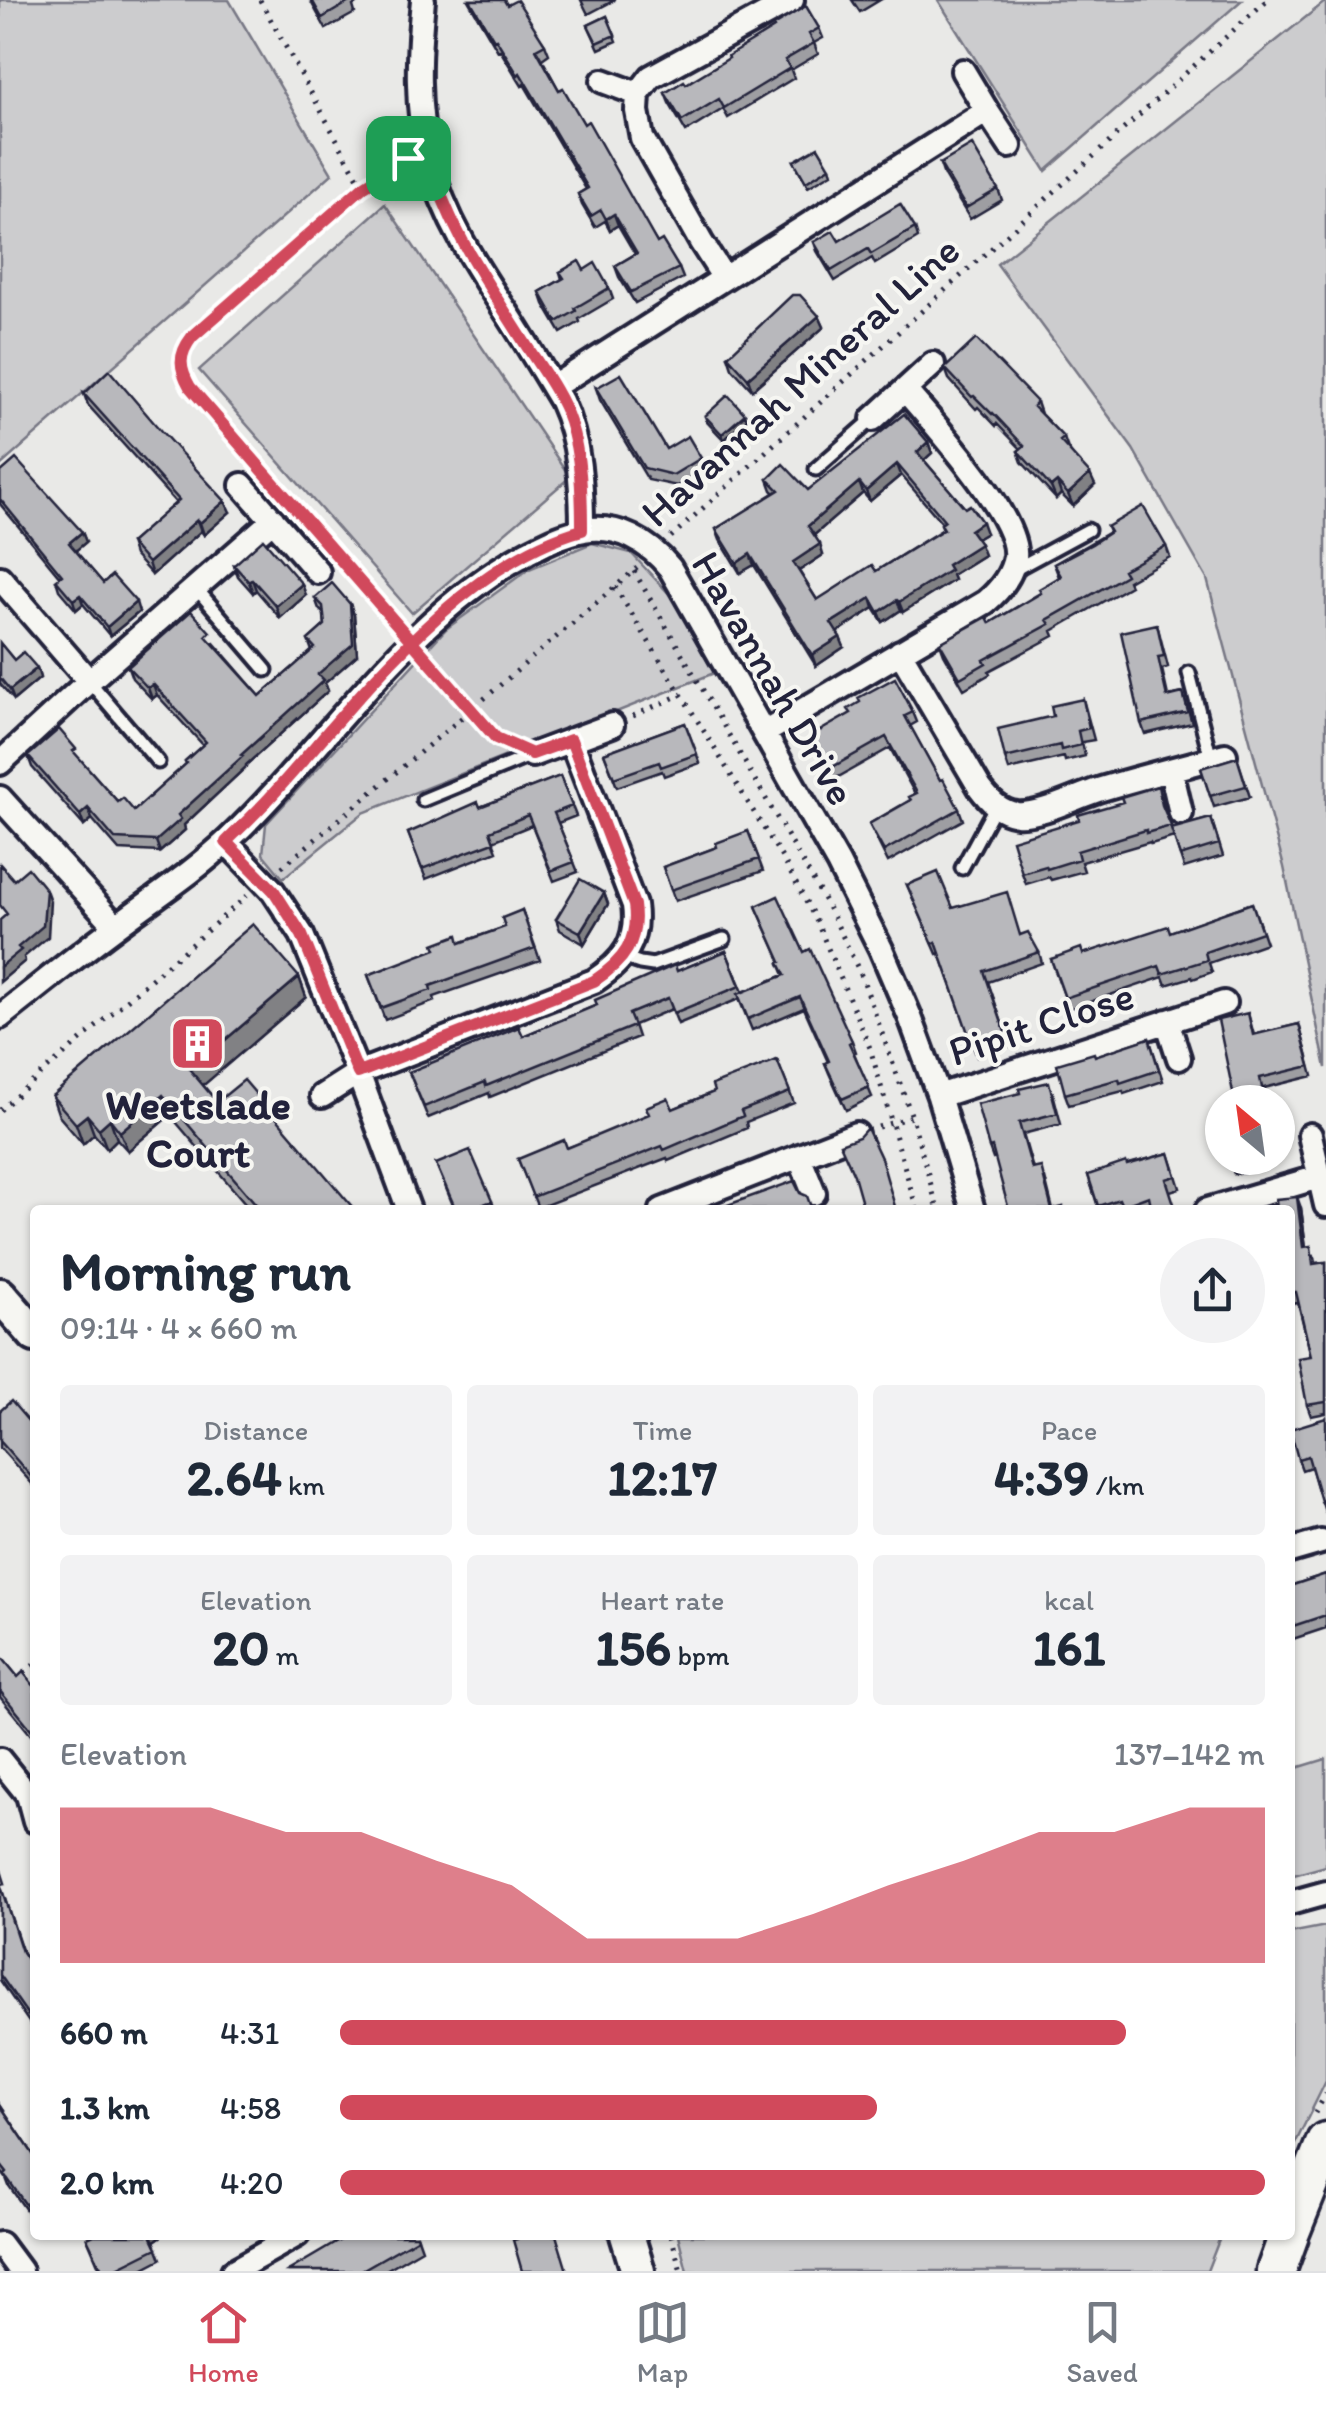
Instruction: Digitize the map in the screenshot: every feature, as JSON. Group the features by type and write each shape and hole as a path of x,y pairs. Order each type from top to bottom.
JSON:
{"main road":[{"path":"0,1295 30,1329"},
{"path":"1295,2218 1326,2142"},
{"path":"629,2240 638,2271"},
{"path":"1276,2271 1287,2240"}],"street":[{"path":"0,1017 226,842 410,642 486,578 563,535 582,530 582,496 569,418 466,251 436,186 422,118 419,78 423,0"},
{"path":"724,278 642,138 638,94 650,77 792,0"},
{"path":"962,71 1010,146"},
{"path":"603,81 638,94"},
{"path":"553,387 987,111"},
{"path":"873,418 933,364"},
{"path":"764,733 986,602 1010,572 1015,557 1007,522 905,390"},
{"path":"242,485 318,572"},
{"path":"0,762 273,520"},
{"name":"Havannah Drive","path":"582,530 613,530 645,544 680,583 838,863 881,949 941,1101 971,1205"},
{"path":"0,578 89,681"},
{"path":"900,652 980,788 1007,812 1033,812 1218,757"},
{"path":"532,754 612,725"},
{"path":"322,1096 358,1073 594,981 622,957 632,941 634,905 571,740"},
{"path":"1171,770 1182,813"},
{"path":"0,798 116,926"},
{"path":"226,842 265,881 302,935 407,1205"},
{"name":"Pipit Close","path":"941,1101 1224,1003"},
{"name":"Pipit Close","path":"1167,1021 1180,1058"},
{"path":"675,1205 856,1134"},
{"path":"1310,1136 1326,1205"},
{"path":"799,1156 814,1193"},
{"path":"1224,1205 1319,1177"},
{"path":"1295,1550 1320,1542"},
{"path":"0,1760 30,1803"},
{"path":"1295,1902 1326,1893"},
{"path":"233,2271 267,2242"},
{"path":"0,2244 20,2271"}],"lane":[{"path":"816,469 873,418"},
{"path":"1010,572 1088,530"},
{"path":"196,588 266,670"},
{"path":"1189,674 1218,757"},
{"path":"89,681 158,762"},
{"path":"422,800 532,754"},
{"path":"962,868 996,805"},
{"path":"622,957 653,964 724,939"}],"path":[{"path":"260,0 363,187"},
{"name":"Havannah Mineral Line","path":"0,1110 634,571 1267,0"},
{"path":"268,477 190,387 183,375 184,347 363,187 408,158 428,156"},
{"path":"332,552 496,738 532,754"},
{"path":"634,571 832,914 862,977 912,1116 937,1205"},
{"path":"614,586 784,861 816,920 870,1048 917,1205"},
{"path":"612,725 682,694"},
{"path":"856,1134 912,1116 941,1101"},
{"path":"12,1680 30,1667"},
{"path":"672,2240 681,2271"}],"shaded area":[{"path":"0,0 229,0 332,174 0,466"},
{"path":"938,0 1242,0 1046,171"},
{"path":"1326,1 1326,1068 1284,867 1207,579 1133,449 997,264"},
{"path":"385,204 570,477 412,613 199,370"},
{"path":"592,543 631,553 671,596 714,673 363,813 283,878 263,854 266,824 446,629 529,569"},
{"path":"1326,1759 1326,1866 1295,1875 1295,1768"},
{"path":"1326,1926 1326,2081 1295,2144 1295,1932"},
{"path":"679,2240 1219,2240 1207,2271 687,2271"}],"building":[{"path":"312,0 350,0 351,1 322,18"},
{"path":"470,0 504,0 507,5 517,0 545,44 536,49 559,90 563,88 584,124 588,121 657,243 662,240 679,268 631,292 615,266 637,253 614,214 606,219 601,210 591,216 578,194 588,188 520,73"},
{"path":"806,6 819,28 809,34 814,43 785,60 790,68 724,108 719,99 682,121 665,93 729,58"},
{"path":"607,16 615,35 597,43 588,25"},
{"path":"972,145 998,189 966,208 940,164"},
{"path":"818,147 830,167 806,182 794,161"},
{"path":"900,204 915,228 871,254 868,249 831,271 814,242 833,231 839,241"},
{"path":"579,261 584,270 595,263 609,288 557,322 540,292 564,278 560,272"},
{"path":"792,295 800,295 819,316 748,378 728,356"},
{"path":"976,339 1037,402 1033,406 1064,438 1060,441 1090,474 1068,494 1057,482 1051,487 1018,451 1024,446 945,368"},
{"path":"109,370 225,501 148,563 130,543 179,500 84,394"},
{"path":"621,374 666,449 688,436 701,458 673,475 644,468 596,388"},
{"path":"728,395 745,414 722,434 705,416"},
{"path":"904,414 928,442 917,452 982,522 970,530 980,544 947,565 950,570 899,602 879,612 871,598 831,623 840,637 812,655 750,554 737,563 716,529 779,490 768,479 783,464 808,490","holes":["897,464 945,521 941,524 944,529 876,571 872,565 817,600 793,562 820,544 808,526 859,482 866,491"]},
{"path":"16,459 82,532 69,543 103,583 112,575 136,602 107,627 80,595 73,600 56,580 62,575 0,499 0,473"},
{"path":"1143,506 1166,546 1123,570 1126,575 1047,620 1050,624 984,660 986,663 960,678 940,643 987,617 990,623 1041,593 1039,589 1061,576 1054,564 1092,544 1110,532 1107,527"},
{"path":"263,539 302,584 276,606 234,565"},
{"path":"332,583 350,604 353,644 318,674 324,680 178,815 181,819 156,841 115,839 88,808 80,815 28,756 59,729 118,802 123,798 134,811 206,742 153,684 148,688 128,667 191,611 210,632 206,636 260,696 315,648 308,640 325,625 323,606 315,598"},
{"path":"1157,624 1164,656 1158,657 1167,697 1183,693 1188,712 1141,723 1121,632"},
{"path":"0,643 14,660 23,652 37,668 10,690 0,678"},
{"path":"895,678 913,712 905,716 959,809 884,851 869,824 917,793 886,737 829,769 811,736 851,713 848,709 860,702 858,698"},
{"path":"1083,699 1089,728 1078,731 1081,745 1061,750 1060,745 1005,758 998,729 1053,716 1051,706"},
{"path":"685,723 697,754 614,778 604,753"},
{"path":"1237,757 1246,786 1210,796 1201,768"},
{"path":"560,776 572,806 554,813 574,862 551,871 528,815 490,831 494,842 422,869 408,833 478,802 480,807"},
{"path":"1158,786 1171,826 1077,851 1079,859 1022,873 1012,840 1079,820 1078,815 1123,802 1121,797"},
{"path":"1211,818 1219,844 1180,856 1171,829"},
{"path":"748,831 759,859 671,890 663,867"},
{"path":"0,864 14,880 28,868 46,890 43,926 0,967 0,920 7,914 0,905"},
{"path":"938,872 953,908 1007,892 1020,935 1028,932 1039,952 984,971 1006,1035 973,1047 936,942 933,944 907,885"},
{"path":"580,879 604,893 580,932 556,919"},
{"path":"778,896 804,952 810,949 869,1087 842,1099 800,997 748,1019 738,994 785,975 756,906"},
{"path":"1252,903 1262,932 1205,952 1207,960 1162,974 1159,966 1065,998 1051,959 1081,948 1083,954 1168,926 1170,932"},
{"path":"522,910 535,948 381,1008 368,975 436,949 434,944 458,935 460,943 505,927 502,918"},
{"name":"Weetslade Court","path":"253,924 299,977 190,1070 217,1102 244,1080 351,1205 257,1205 163,1095 120,1132 110,1119 99,1129 87,1115 76,1124 52,1096"},
{"path":"726,951 740,986 674,1013 668,998 629,1014 634,1026 424,1107 409,1072 519,1027 523,1036 597,1005 595,1000 675,965 677,971"},
{"path":"1248,1013 1253,1035 1299,1024 1310,1066 1260,1078 1261,1085 1231,1085 1218,1020"},
{"path":"1149,1038 1159,1070 1065,1094 1057,1064"},
{"path":"777,1060 790,1092 741,1111 743,1116 664,1150 662,1146 533,1197 518,1159 564,1140 567,1148 649,1114 646,1107 668,1098 673,1109 714,1092 712,1085"},
{"path":"1049,1082 1057,1113 1019,1123 1032,1169 1041,1167 1051,1205 1008,1205 992,1147 989,1148 977,1104 1020,1093 1019,1089"},
{"path":"867,1128 881,1158 895,1205 863,1205 840,1144 859,1137"},
{"path":"470,1150 492,1201 485,1205 454,1205 436,1164"},
{"path":"1169,1153 1176,1176 1166,1179 1174,1205 1151,1205 1149,1196 1125,1205 1119,1199 1098,1205 1088,1175 1126,1162 1127,1165"},
{"path":"794,1181 810,1205 728,1205"},
{"path":"1297,1197 1303,1247 1311,1246 1313,1264 1326,1262 1326,1402 1307,1405 1298,1358 1311,1356 1295,1292 1295,1205 1277,1205 1276,1199"},
{"path":"11,1401 30,1423 30,1475 0,1441 0,1411"},
{"path":"1326,1418 1326,1500 1321,1501 1308,1456 1298,1459 1295,1427"},
{"path":"1326,1574 1326,1615 1295,1625 1295,1584"},
{"path":"0,1655 18,1677 23,1672 30,1681 30,1728 0,1691"},
{"path":"0,1884 22,1952 30,1964 30,2018 0,1975"},
{"path":"0,2105 30,2150 30,2211 0,2164"},
{"path":"88,2240 153,2240 157,2248 111,2271 103,2271"},
{"path":"341,2240 414,2240 360,2271 288,2271"},
{"path":"513,2240 558,2240 567,2271 522,2271"}],"place":[{"name":"Weetslade Court","path":"198,1044"}],"route":[{"path":"408,158 363,187 192,337 184,347 180,365 190,387 410,642 496,738 532,754 571,740 634,905 636,923 632,941 622,957 594,981 358,1073 302,935 274,891 226,842 410,642 512,561 563,535 582,530 582,496 569,418 466,251 436,186 428,156 408,158"}]}
